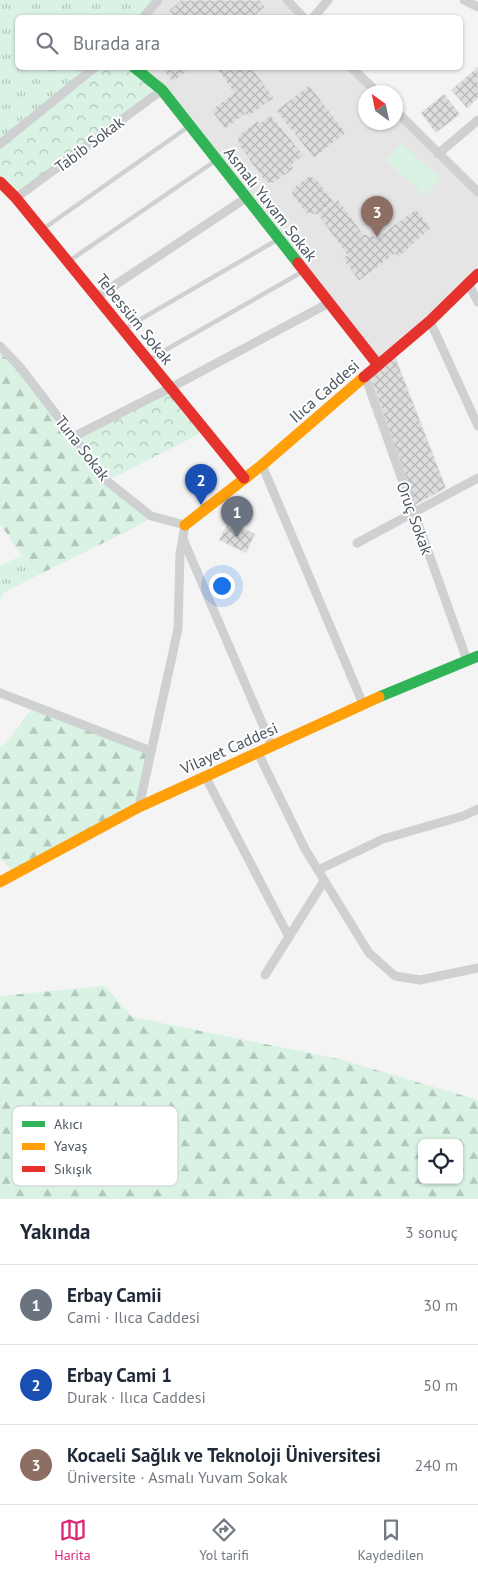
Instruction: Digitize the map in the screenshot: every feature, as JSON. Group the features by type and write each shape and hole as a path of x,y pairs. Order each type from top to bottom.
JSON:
{"street":[{"path":"146,15 158,0"},
{"path":"287,0 301,15"},
{"path":"316,15 328,0"},
{"path":"464,0 478,7"},
{"path":"0,144 92,70"},
{"name":"Asmalı Yuvam Sokak","path":"137,70 162,90 378,365"},
{"path":"354,70 370,85"},
{"name":"Tabib Sokak","path":"16,198 162,90"},
{"path":"403,119 478,192"},
{"path":"438,154 478,120"},
{"name":"Tebessüm Sokak","path":"0,182 16,198 244,478"},
{"path":"96,297 246,198"},
{"name":"Ilıca Caddesi","path":"183,531 430,321 478,274"},
{"path":"468,283 478,302"},
{"path":"73,437 170,388 329,303"},
{"path":"430,321 478,426"},
{"name":"Tuna Sokak","path":"0,346 20,367 107,481 151,516 183,531"},
{"name":"Oruç Sokak","path":"365,376 466,660"},
{"path":"262,465 363,704"},
{"path":"358,543 478,478"},
{"path":"183,531 272,746"},
{"path":"139,807 178,629 183,531"},
{"name":"Vilayet Caddesi","path":"0,882 109,825 139,807 363,704 478,656"},
{"path":"0,693 151,751"},
{"path":"258,753 305,849 369,953 395,976 420,980 478,968"},
{"path":"205,776 289,937"},
{"path":"318,870 383,839 464,816 478,809"},
{"path":"264,975 324,881"}],"lane":[{"path":"42,230 190,126"},
{"path":"68,262 216,160"},
{"path":"122,329 278,239"},
{"path":"148,360 303,271"}],"shaded area":[{"path":"158,0 287,0 301,15 146,15"},
{"path":"137,70 355,70 370,85 358,85 358,130 403,130 403,118 478,192 478,275 378,365 246,198"}],"green space":[{"path":"0,0 158,0 145,15 15,15 15,70 92,70 0,144"},
{"path":"92,70 137,70 162,90 16,198 0,182 0,144"},
{"path":"401,143 441,179 425,196 386,160"},
{"path":"0,346 107,481 151,516 140,525 36,576 0,524"},
{"path":"170,388 205,431 107,481 73,437"},
{"path":"22,556 36,576 3,593 0,602 0,565"},
{"path":"34,706 151,751 139,807 14,873 0,858 0,747 7,742"},
{"path":"105,986 132,1017 339,1059 478,1100 478,1199 0,1199 0,996"}],"building":[{"path":"181,0 260,0 265,7 256,15 173,15 169,10"},
{"path":"478,67 478,98 467,108 451,90"},
{"path":"163,70 188,70 173,82"},
{"path":"218,70 253,70 274,98 248,117 246,114 225,129 211,110 234,93"},
{"path":"309,85 346,133 314,158 276,111"},
{"path":"444,94 460,114 436,133 421,113"},
{"path":"271,115 304,156 293,163 293,169 274,183 266,183 238,144 238,136 257,121 261,122"},
{"path":"309,176 316,178 334,202 318,215 306,213 292,195 292,189"},
{"path":"338,199 363,234 378,237 416,209 431,228 398,258 395,254 359,281 342,258 347,255 318,215"},
{"path":"395,356 446,488 415,505 371,378"},
{"path":"229,521 255,534 246,553 219,540"}],"traffic: fast":[{"path":"137,70 162,90 298,263"},
{"path":"379,697 478,656"}],"traffic: slow":[{"path":"185,525 262,465 364,377"},
{"path":"0,882 139,807 379,697"}],"traffic: jam":[{"path":"0,182 16,198 244,478"},
{"path":"298,263 378,365"},
{"path":"364,377 430,321 478,274"}],"place":[{"name":"Kocaeli Sağlık ve Teknoloji Üniversitesi","path":"377,237"},
{"name":"Erbay Cami 1","path":"201,505"},
{"name":"Erbay Camii","path":"237,537"}]}
